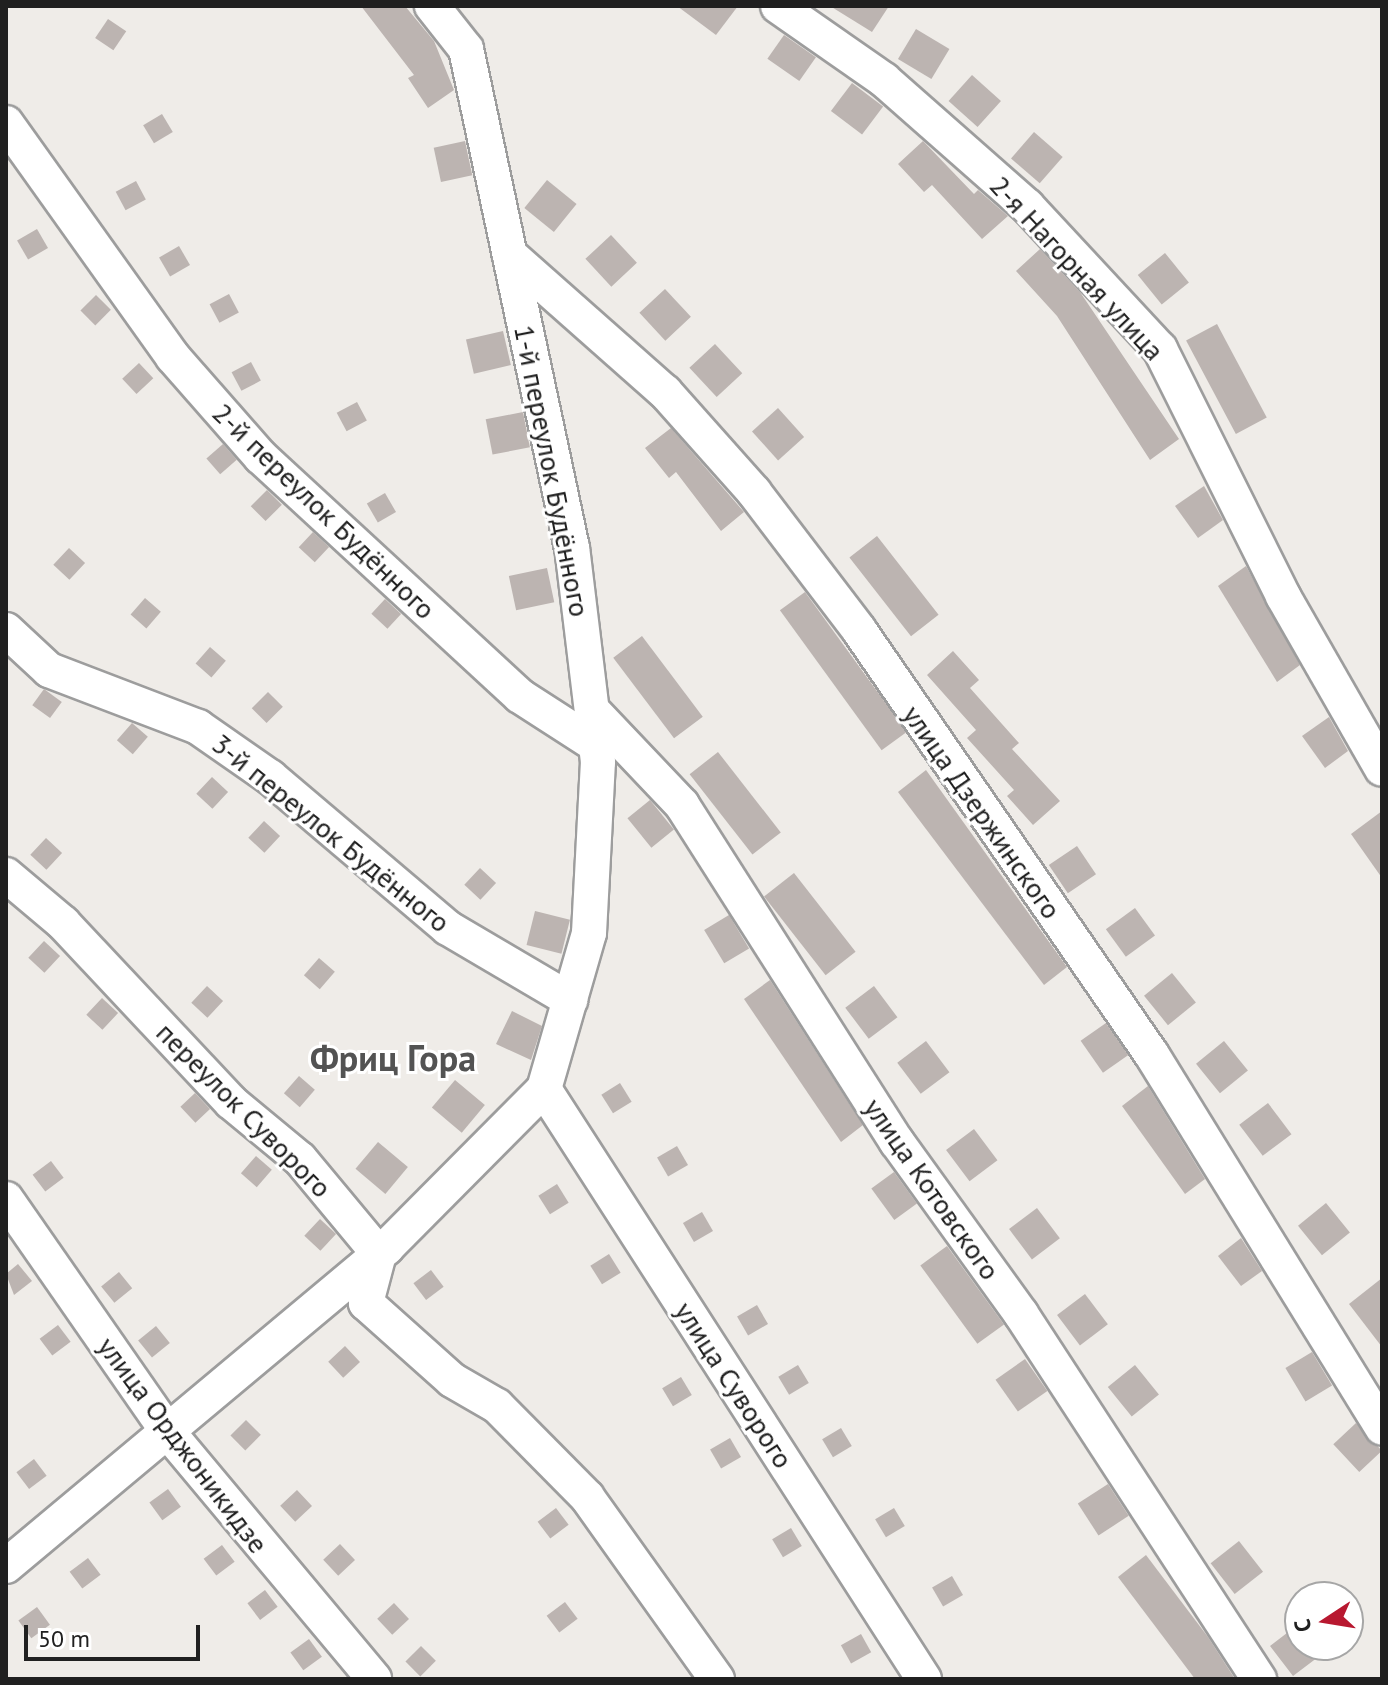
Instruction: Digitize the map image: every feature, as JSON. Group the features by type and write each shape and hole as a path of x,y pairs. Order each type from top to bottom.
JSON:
{"street":[{"name":"1-й переулок Будённого","path":"432,6 466,49 572,548 596,745 589,933 544,1089"},
{"name":"2-я Нагорная улица","path":"778,6 884,80 1027,206 1160,349 1283,596 1382,769"},
{"name":"2-й переулок Будённого","path":"6,123 173,357 261,457 520,696 596,745"},
{"name":"улица Дзержинского","path":"510,255 665,392 754,492 859,630 1152,1055 1382,1428"},
{"name":"3-й переулок Будённого","path":"6,630 49,670 198,727 270,777 448,928 570,1000"},
{"name":"улица Котовского","path":"592,710 682,805 897,1142 1021,1314 1259,1679"},
{"name":"переулок Суворого","path":"6,875 63,923 231,1102 300,1159 379,1254"},
{"path":"6,1566 379,1254 544,1089"},
{"name":"улица Суворого","path":"544,1089 924,1679"},
{"name":"улица Орджоникидзе","path":"6,1199 167,1431 374,1679"},
{"path":"379,1254 366,1303 452,1380 497,1406 587,1497 717,1679"}],"building":[{"path":"361,6 405,6 434,41 454,90 428,108 408,78 414,75"},
{"path":"677,6 738,6 716,35"},
{"path":"830,6 889,6 872,32"},
{"path":"108,19 126,31 113,50 95,38"},
{"path":"916,29 949,49 931,79 898,59"},
{"path":"784,35 816,57 799,81 767,59"},
{"path":"972,75 1001,101 978,127 949,101"},
{"path":"852,83 883,106 862,134 831,111"},
{"path":"162,114 173,132 154,143 143,125"},
{"path":"1034,132 1063,157 1040,183 1011,158"},
{"path":"465,141 472,175 441,182 434,148"},
{"path":"923,141 974,194 978,190 1008,216 982,239 932,185 924,192 898,164"},
{"path":"547,180 577,204 554,232 524,208"},
{"path":"136,181 146,200 126,210 116,192"},
{"path":"37,229 48,248 28,260 17,241"},
{"path":"611,235 637,263 611,287 585,259"},
{"path":"179,246 190,265 170,277 159,258"},
{"path":"1040,249 1080,292 1179,439 1150,460 1057,316 1016,271"},
{"path":"1165,253 1189,283 1162,305 1138,275"},
{"path":"665,289 691,317 665,341 639,313"},
{"path":"229,294 239,313 219,323 210,304"},
{"path":"96,295 111,310 95,325 80,311"},
{"path":"1217,324 1267,418 1236,434 1186,340"},
{"path":"503,331 511,365 474,374 466,340"},
{"path":"715,344 742,373 717,397 689,368"},
{"path":"251,362 261,381 241,391 232,372"},
{"path":"139,363 153,378 137,394 122,379"},
{"path":"357,402 367,421 347,431 337,413"},
{"path":"778,408 804,437 778,460 752,431"},
{"path":"523,412 530,447 493,455 486,419"},
{"path":"671,428 744,512 721,531 676,472 669,478 645,448"},
{"path":"223,444 237,460 220,474 206,458"},
{"path":"1204,486 1223,520 1198,538 1175,506"},
{"path":"267,490 282,505 266,521 251,506"},
{"path":"385,493 396,512 378,523 367,504"},
{"path":"313,532 329,547 315,562 299,547"},
{"path":"877,536 939,615 911,636 849,558"},
{"path":"69,548 85,563 69,580 53,565"},
{"path":"1246,566 1300,665 1277,682 1218,586"},
{"path":"547,568 554,602 516,610 509,576"},
{"path":"805,592 907,732 882,750 780,610"},
{"path":"145,598 161,612 146,628 131,615"},
{"path":"385,599 401,614 387,629 371,614"},
{"path":"642,636 703,717 674,738 613,658"},
{"path":"210,647 226,661 211,677 196,664"},
{"path":"953,651 979,680 970,688 1019,743 1012,749 1060,801 1033,825 1007,796 1014,790 967,738 976,730 927,675"},
{"path":"44,689 62,702 50,718 32,705"},
{"path":"268,692 283,707 267,723 252,708"},
{"path":"1329,717 1348,751 1325,768 1302,736"},
{"path":"132,723 148,737 133,754 117,740"},
{"path":"718,752 781,832 752,855 690,774"},
{"path":"926,770 1067,967 1044,985 898,792"},
{"path":"212,777 228,792 212,809 196,794"},
{"path":"650,800 674,830 651,848 627,818"},
{"path":"1382,811 1382,878 1351,834"},
{"path":"264,821 280,836 264,853 248,838"},
{"path":"46,838 62,853 46,870 30,855"},
{"path":"1077,846 1096,874 1068,893 1049,865"},
{"path":"480,868 496,883 480,900 464,885"},
{"path":"794,873 856,952 826,975 764,896"},
{"path":"1135,908 1155,936 1126,957 1106,929"},
{"path":"535,911 570,920 561,954 527,945"},
{"path":"729,915 749,948 724,963 704,930"},
{"path":"44,941 60,956 44,973 28,958"},
{"path":"319,958 335,972 320,989 304,975"},
{"path":"1172,973 1196,1003 1168,1025 1144,996"},
{"path":"770,980 863,1125 841,1142 744,999"},
{"path":"207,986 223,1001 207,1018 191,1003"},
{"path":"874,986 897,1017 869,1039 845,1008"},
{"path":"102,998 118,1013 102,1030 86,1015"},
{"path":"512,1011 542,1026 531,1060 496,1044"},
{"path":"1106,1023 1128,1055 1103,1073 1081,1041"},
{"path":"926,1041 949,1072 921,1094 897,1063"},
{"path":"1224,1041 1248,1071 1220,1093 1196,1064"},
{"path":"299,1076 315,1090 300,1107 284,1093"},
{"path":"455,1080 485,1105 462,1133 432,1108"},
{"path":"620,1083 632,1102 613,1113 601,1095"},
{"path":"1148,1086 1205,1179 1185,1194 1122,1106"},
{"path":"195,1093 210,1109 195,1123 180,1107"},
{"path":"1268,1103 1291,1134 1263,1156 1239,1125"},
{"path":"974,1129 997,1160 970,1181 946,1150"},
{"path":"378,1142 408,1167 385,1194 356,1169"},
{"path":"677,1146 688,1165 668,1177 657,1158"},
{"path":"256,1156 272,1170 257,1187 241,1173"},
{"path":"51,1161 64,1178 45,1192 33,1175"},
{"path":"894,1172 917,1204 894,1220 871,1188"},
{"path":"557,1184 569,1203 550,1214 538,1196"},
{"path":"1326,1203 1350,1233 1322,1255 1298,1226"},
{"path":"1037,1208 1060,1238 1032,1259 1009,1229"},
{"path":"702,1212 713,1231 694,1242 683,1223"},
{"path":"320,1219 336,1234 320,1251 304,1236"},
{"path":"1241,1238 1262,1271 1241,1286 1218,1256"},
{"path":"947,1246 1004,1324 977,1344 920,1265"},
{"path":"609,1254 621,1273 602,1284 590,1266"},
{"path":"18,1264 32,1281 14,1295 6,1274"},
{"path":"431,1270 444,1287 426,1300 413,1283"},
{"path":"119,1272 132,1288 114,1303 101,1286"},
{"path":"1382,1278 1382,1347 1349,1304"},
{"path":"1085,1294 1108,1324 1080,1345 1057,1315"},
{"path":"757,1305 768,1324 748,1336 737,1316"},
{"path":"58,1325 71,1342 52,1356 40,1339"},
{"path":"156,1326 170,1343 152,1358 138,1340"},
{"path":"345,1346 360,1362 343,1378 328,1362"},
{"path":"1312,1352 1332,1385 1306,1401 1285,1368"},
{"path":"1025,1359 1047,1391 1018,1412 996,1380"},
{"path":"798,1365 809,1383 789,1395 778,1377"},
{"path":"1135,1365 1159,1395 1132,1417 1108,1387"},
{"path":"681,1377 692,1395 673,1406 662,1388"},
{"path":"246,1420 261,1435 245,1450 230,1436"},
{"path":"1356,1423 1382,1451 1359,1472 1333,1444"},
{"path":"841,1428 852,1446 833,1457 822,1439"},
{"path":"730,1438 741,1457 721,1469 710,1450"},
{"path":"34,1459 47,1476 29,1489 16,1472"},
{"path":"1108,1484 1129,1516 1099,1535 1078,1504"},
{"path":"168,1489 181,1507 162,1520 149,1503"},
{"path":"297,1490 312,1506 295,1522 280,1506"},
{"path":"556,1508 569,1525 550,1539 538,1522"},
{"path":"894,1508 905,1526 886,1537 875,1519"},
{"path":"791,1528 802,1546 783,1557 772,1539"},
{"path":"1239,1541 1263,1572 1235,1594 1211,1563"},
{"path":"340,1544 355,1560 338,1576 323,1560"},
{"path":"222,1545 235,1562 216,1576 204,1559"},
{"path":"1146,1555 1208,1637 1235,1679 1195,1679 1118,1577"},
{"path":"88,1558 101,1575 82,1589 70,1572"},
{"path":"952,1576 963,1595 943,1607 932,1588"},
{"path":"265,1590 278,1607 260,1620 247,1603"},
{"path":"565,1602 578,1619 559,1633 547,1616"},
{"path":"394,1603 409,1619 392,1635 377,1619"},
{"path":"37,1607 50,1625 31,1638 18,1621"},
{"path":"861,1634 871,1652 851,1664 841,1645"},
{"path":"1284,1635 1284,1661 1313,1661 1293,1676 1270,1646"},
{"path":"309,1639 322,1657 303,1670 290,1653"},
{"path":"421,1646 436,1661 420,1676 405,1662"}],"district":[{"name":"Фриц Гора","path":"393,1058"}]}
